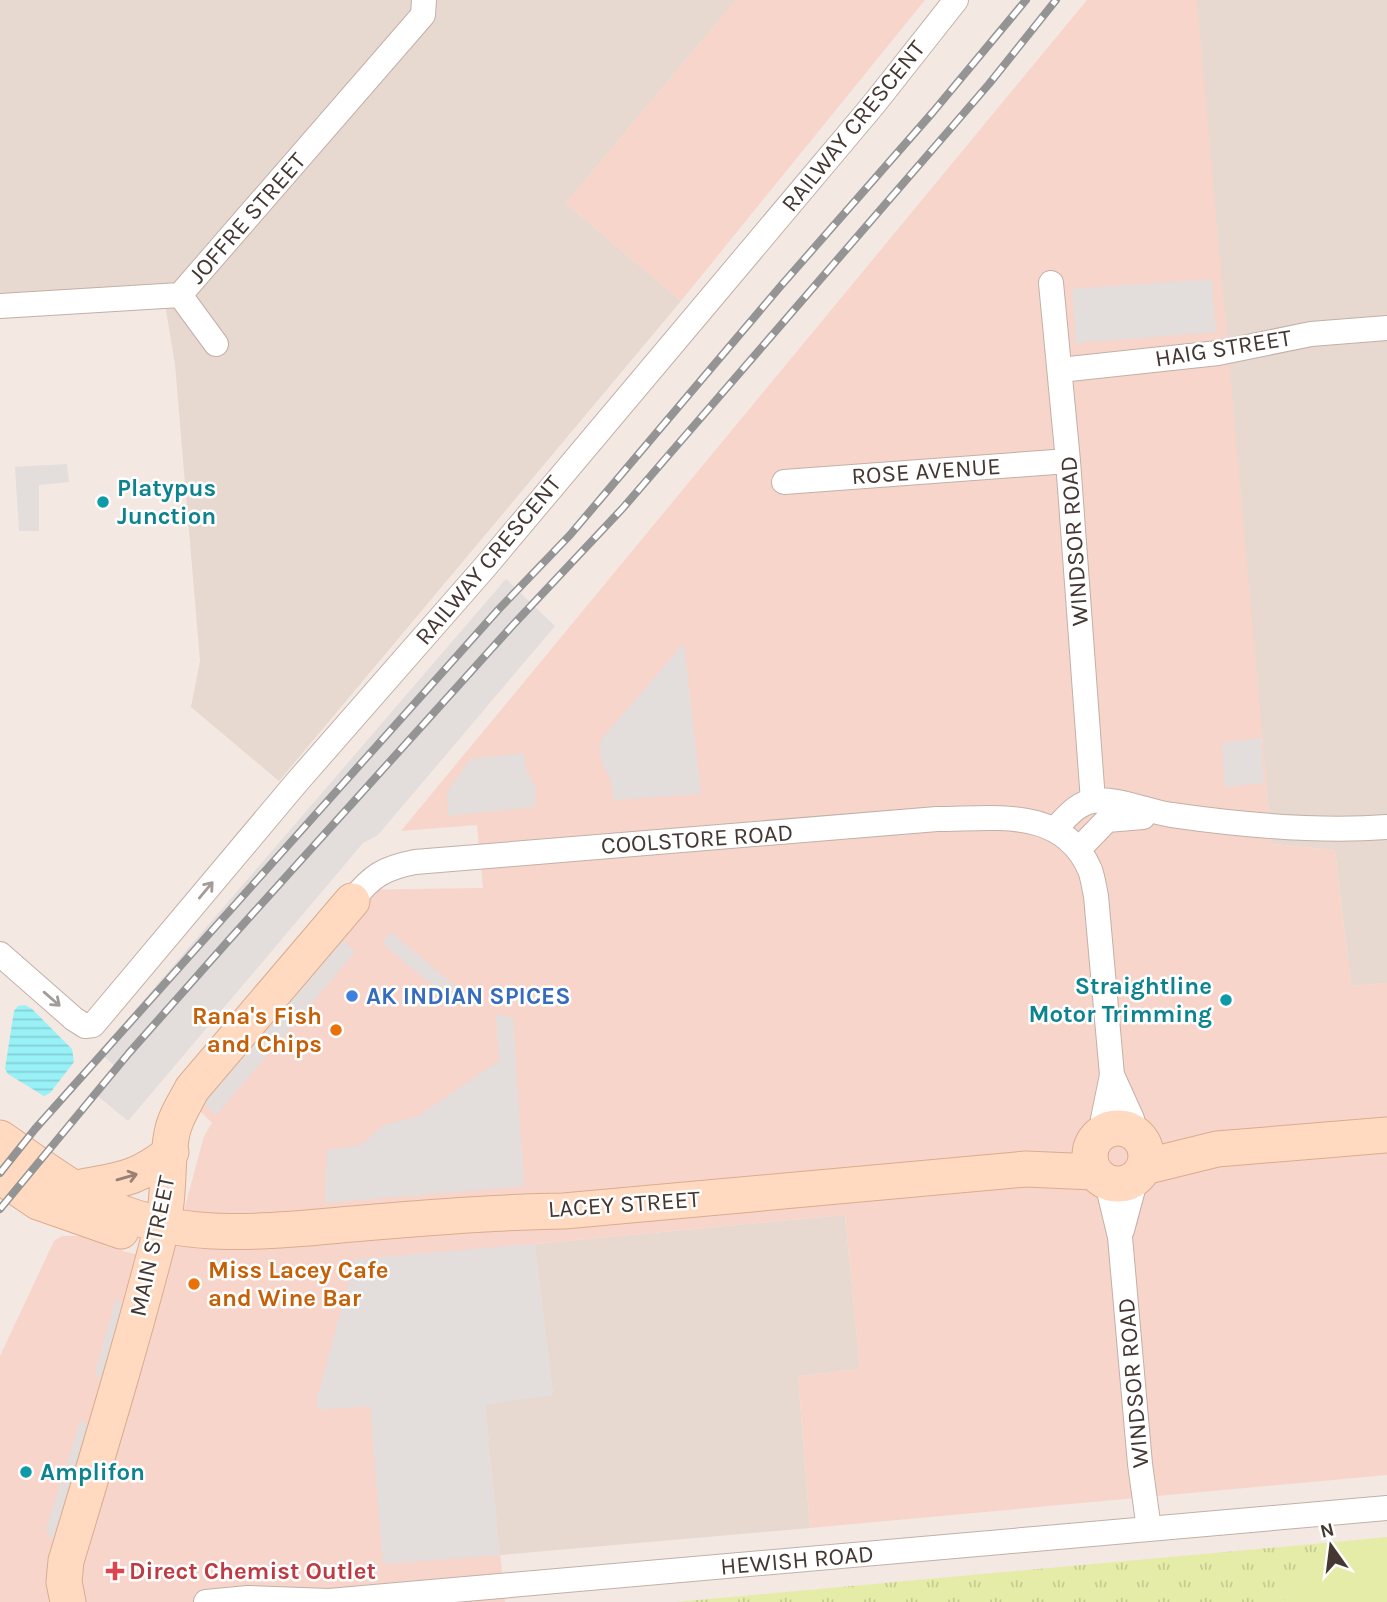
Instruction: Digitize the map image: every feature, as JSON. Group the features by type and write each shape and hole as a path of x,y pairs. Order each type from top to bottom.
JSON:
{"street":[{"name":"JOFFRE STREET","path":"0,306 180,295 423,15 424,0"},
{"name":"RAILWAY CRESCENT","path":"0,954 74,1019 85,1026 93,1025 297,782 485,567 874,104 956,0"},
{"name":"WINDSOR ROAD","path":"1051,282 1068,461 1093,801"},
{"path":"180,295 216,344"},
{"name":"HAIG STREET","path":"1060,370 1217,353 1311,334 1387,328"},
{"name":"ROSE AVENUE","path":"784,482 1068,461"},
{"path":"1055,829 1079,806 1093,801 1107,801 1171,815 1345,830 1387,827"},
{"path":"1079,849 1107,820 1171,815"},
{"name":"COOLSTORE ROAD","path":"352,901 372,877 396,866 415,862 937,820 1016,819 1037,822 1055,829"},
{"name":"WINDSOR ROAD","path":"1055,829 1072,840 1079,849 1091,870 1096,896 1112,1075 1103,1119 1119,1156 1120,1237 1140,1464 1149,1528"},
{"name":"MAIN STREET","path":"68,1602 64,1582 66,1560 112,1408 160,1231 169,1189 172,1133 176,1119 192,1089 352,901"},
{"name":"LACEY STREET","path":"160,1231 188,1240 221,1233 296,1230 499,1212 577,1209 1026,1169 1119,1156 1387,1135"},
{"path":"0,1138 76,1188 160,1231"},
{"path":"76,1188 125,1179 147,1171 171,1152"},
{"path":"0,1176 38,1202 55,1209 126,1233 160,1231"},
{"name":"HEWISH ROAD","path":"206,1602 248,1598 329,1601 1387,1508"}],"shaded area":[{"path":"0,0 736,0 566,203 681,301 279,781 191,707 200,661 175,364 164,298 0,306"},
{"path":"736,0 925,0 681,301 566,203"},
{"path":"1087,0 1197,0 1272,844 1335,850 1351,986 1387,983 1387,1475 810,1528 798,1376 860,1369 845,1215 535,1244 553,1395 485,1405 505,1602 0,1602 0,1356 54,1241 62,1236 87,1236 126,1252 170,1262 204,1136 212,1123 174,1085 345,890 483,888 477,825 401,831"},
{"path":"1196,0 1387,0 1387,983 1351,986 1335,850 1272,844"},
{"path":"1212,279 1216,332 1076,343 1072,289"},
{"path":"67,464 69,482 39,485 39,531 19,531 15,467"},
{"path":"506,579 555,626 378,835 363,843 128,1121 94,1093 116,1067 99,1052"},
{"path":"684,643 701,794 614,800 611,782 601,761 600,741"},
{"path":"1261,738 1264,783 1225,787 1222,743"},
{"path":"524,753 526,770 536,789 535,807 448,816 447,792 470,759"},
{"path":"391,932 462,992 452,1002 382,943"},
{"path":"340,938 355,952 216,1115 202,1102"},
{"path":"496,1014 513,1018 524,1186 325,1203 327,1150 361,1145 384,1125 418,1116 499,1061"},
{"path":"845,1215 860,1369 798,1376 810,1528 500,1555 485,1404 553,1395 535,1244"},
{"path":"535,1244 553,1395 485,1405 500,1555 383,1564 370,1406 318,1410 317,1399 355,1259"},
{"path":"116,1299 129,1310 106,1388 95,1372"},
{"path":"81,1419 92,1433 56,1546 46,1529"}],"green space":[{"path":"1387,1537 1387,1602 1282,1602 1346,1541"},
{"path":"1346,1541 1282,1602 676,1602"}],"water":[{"path":"25,1005 72,1049 74,1062 50,1093 44,1096 8,1074 5,1069 14,1011 18,1006"}],"railway":[{"path":"0,1173 35,1129 498,610 570,535 1026,0"},
{"path":"0,1209 129,1053 229,940 512,626 622,509 989,84 1056,0"}],"place":[{"name":"Platypus Junction","path":"103,502"},
{"name":"AK INDIAN SPICES","path":"352,996"},
{"name":"Straightline Motor Trimming","path":"1226,1000"},
{"name":"Rana's Fish and Chips","path":"336,1030"},
{"name":"Miss Lacey Cafe and Wine Bar","path":"194,1284"},
{"name":"Amplifon","path":"26,1472"},
{"name":"Direct Chemist Outlet","path":"115,1571"}]}
